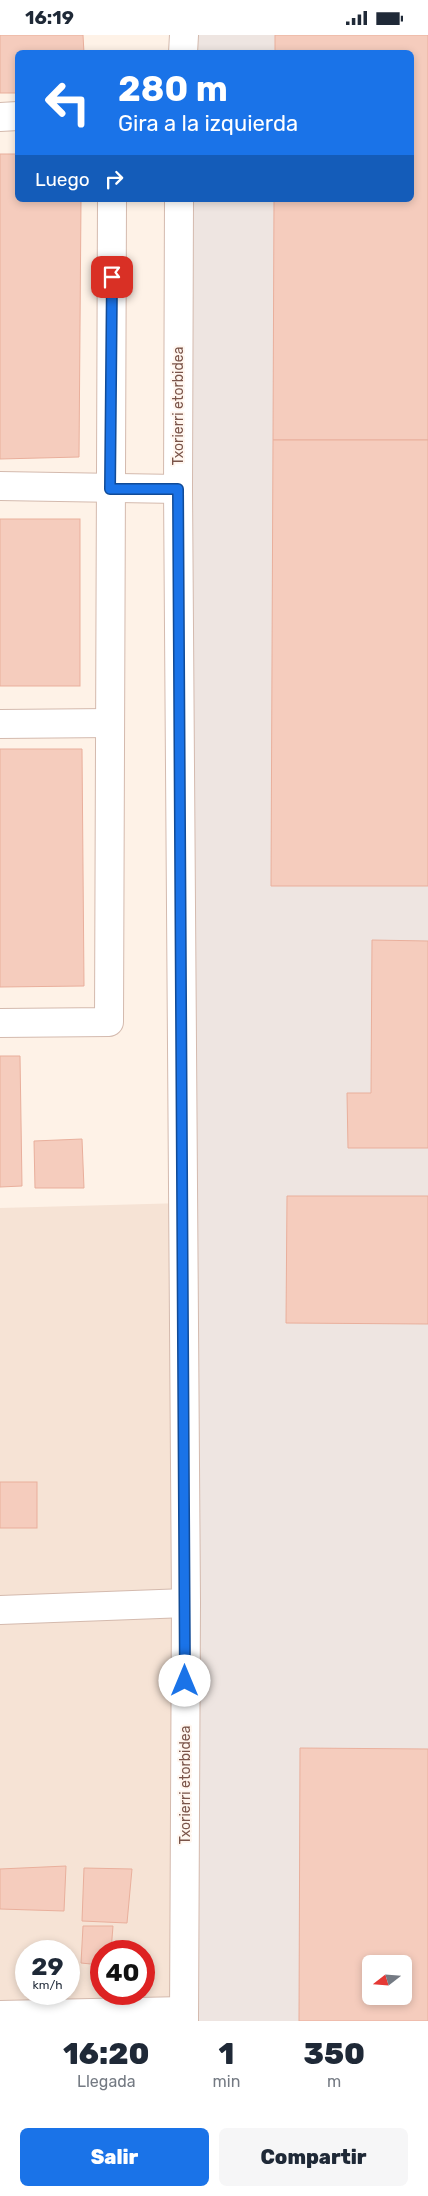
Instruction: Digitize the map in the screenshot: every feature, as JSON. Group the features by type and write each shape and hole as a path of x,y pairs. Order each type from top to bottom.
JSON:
{"street":[{"path":"183,50 184,35"},
{"path":"0,117 15,116"},
{"path":"0,1023 109,1022 112,202"},
{"name":"Txorierri etorbidea","path":"179,202 178,489 186,1603 184,2016"},
{"path":"0,486 178,489"},
{"path":"0,724 110,723"},
{"path":"0,1610 186,1603"},
{"path":"4,2017 184,2016"}],"shaded area":[{"path":"190,35 428,35 428,2021 198,2021 190,202 414,202 414,50 190,50"},
{"path":"221,1202 216,2021 0,2021 0,1208"}],"building":[{"path":"0,35 83,35 84,50 15,50 15,93 0,93"},
{"path":"275,35 428,35 428,440 273,440 274,202 414,202 414,50 275,50"},
{"path":"0,154 15,154 15,202 81,202 79,457 0,459"},
{"path":"273,440 428,440 428,886 271,886"},
{"path":"0,519 80,519 80,686 0,686"},
{"path":"0,749 82,749 84,986 0,987"},
{"path":"372,940 428,941 428,1148 348,1148 347,1093 371,1093"},
{"path":"0,1056 20,1056 22,1186 0,1187"},
{"path":"82,1139 84,1188 35,1188 34,1141"},
{"path":"287,1196 428,1196 428,1324 286,1323"},
{"path":"0,1482 37,1482 37,1528 0,1528"},
{"path":"300,1748 428,1749 428,2021 299,2021"},
{"path":"66,1866 64,1911 0,1909 0,1869"},
{"path":"84,1868 132,1869 127,1923 82,1921"},
{"path":"83,1926 113,1926 112,1940 90,1940 90,1964 81,1963"}],"route":[{"path":"112,277 110,489 178,489 185,1681"}]}
